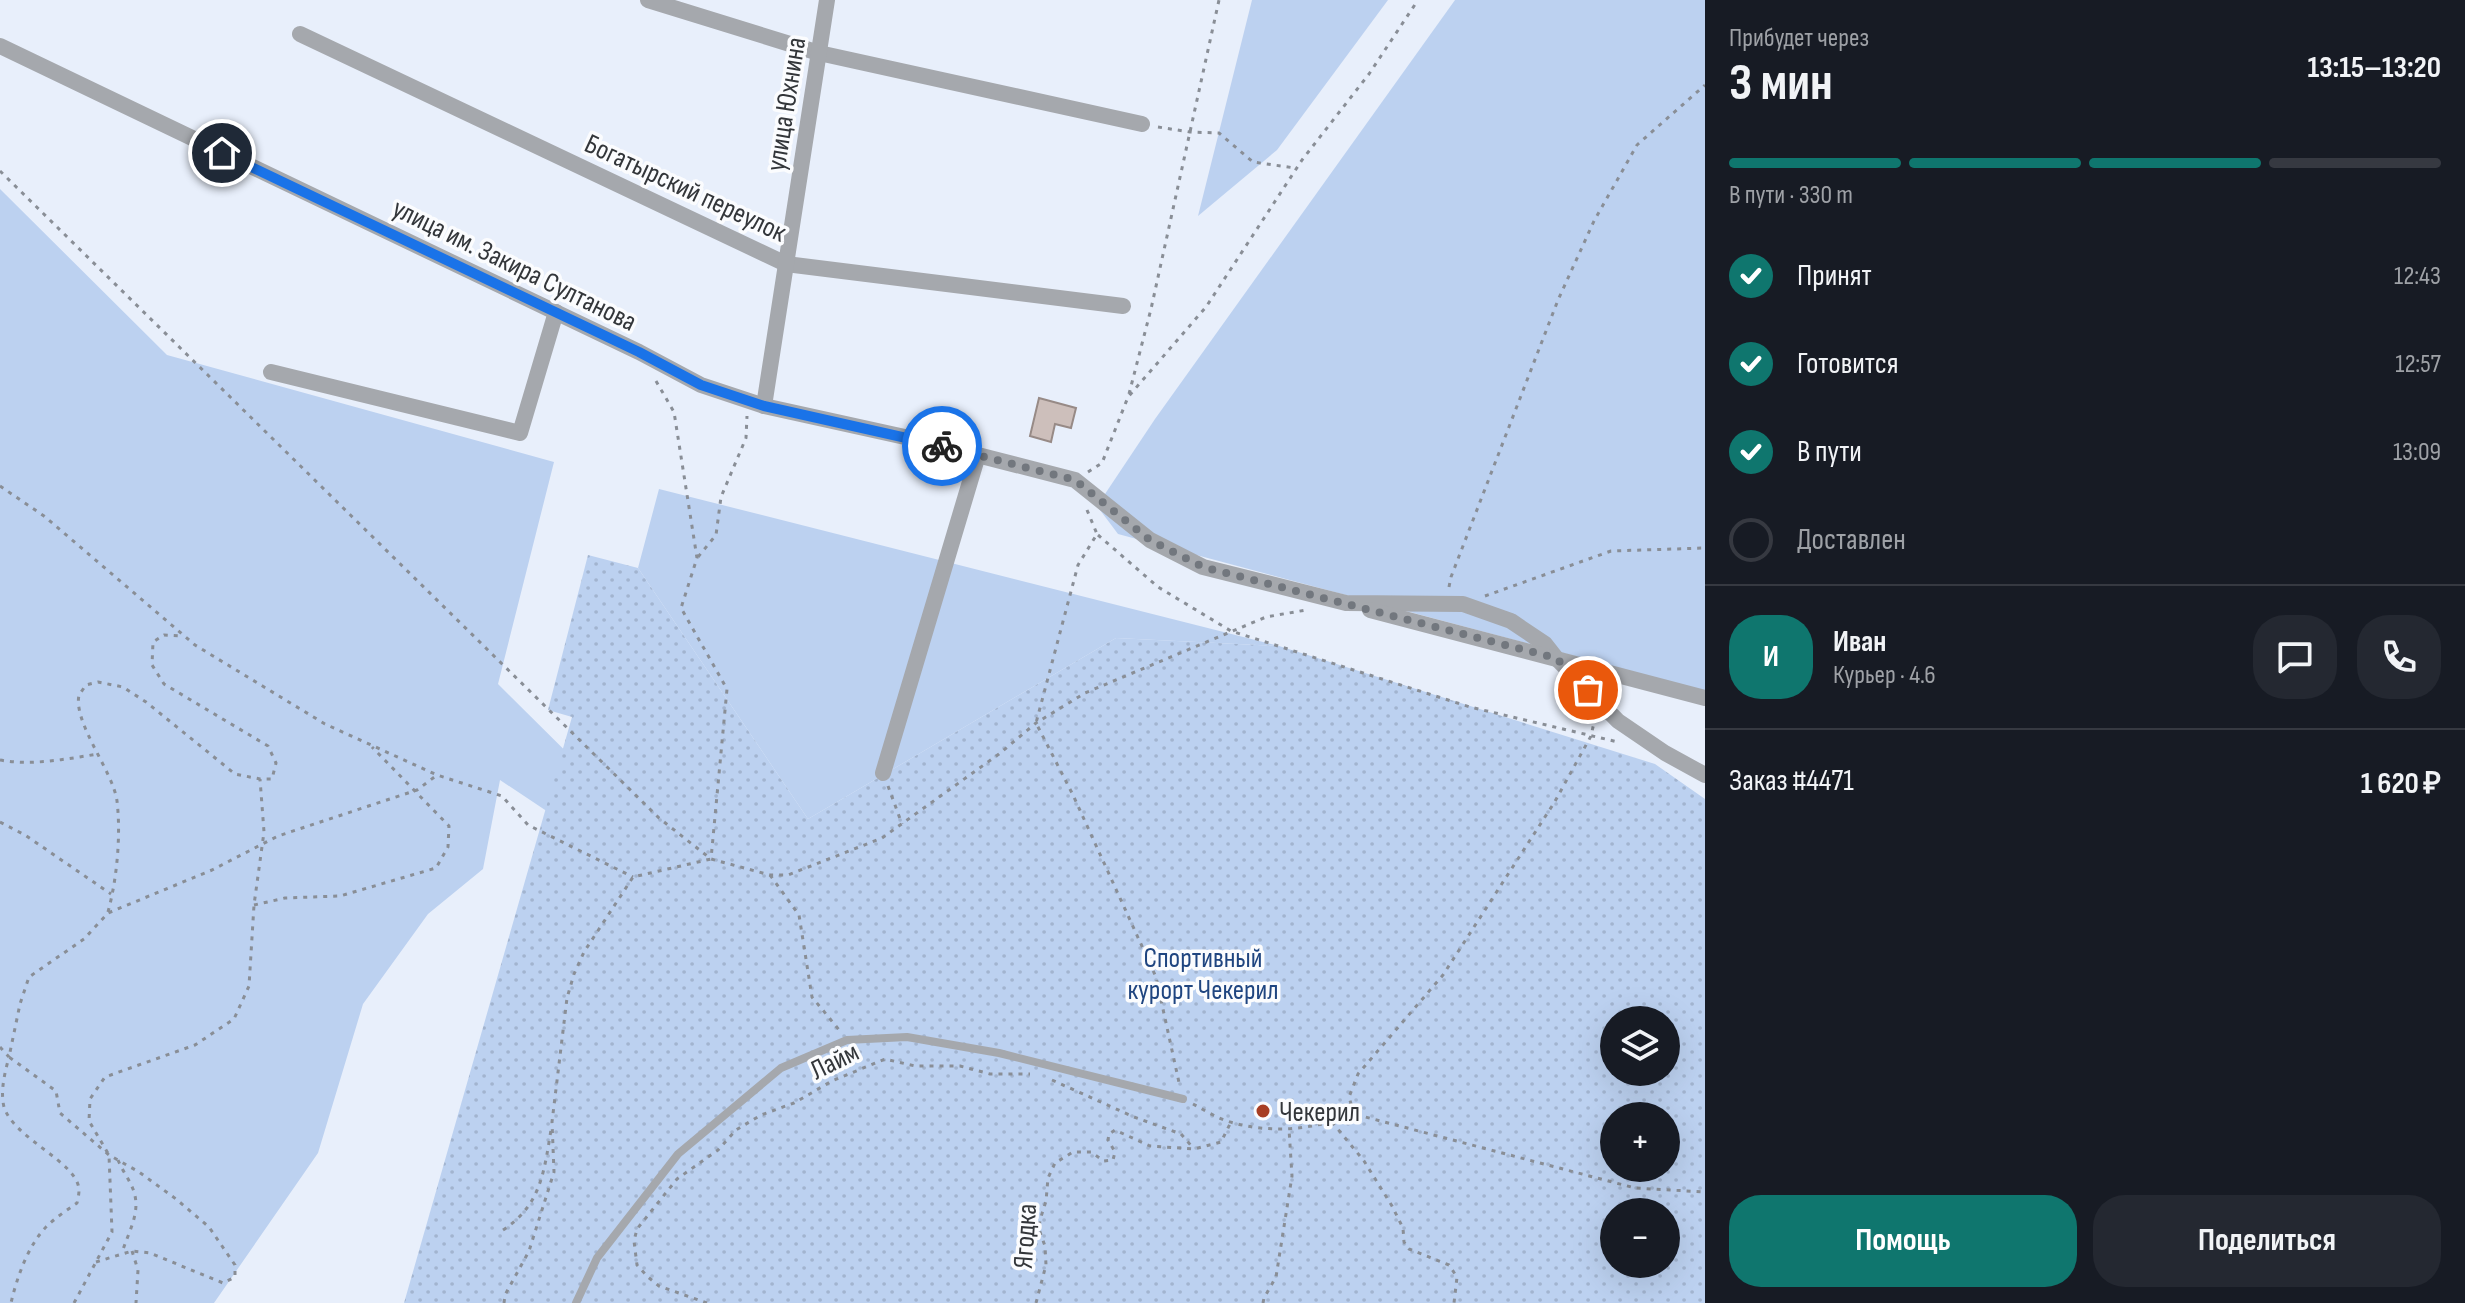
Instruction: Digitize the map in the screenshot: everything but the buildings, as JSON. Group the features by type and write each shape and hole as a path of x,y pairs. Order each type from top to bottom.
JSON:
{"street":[{"path":"648,0 819,53 1142,124"},
{"name":"улица Юхнина","path":"764,406 827,0"},
{"name":"Богатырский переулок","path":"300,34 786,264 1123,306"},
{"name":"улица им. Закира Султанова","path":"0,46 639,352 701,385 764,406 1075,480"},
{"path":"271,372 520,433 556,312"},
{"path":"883,773 978,455"},
{"path":"1075,480 1150,540 1203,567 1705,698"},
{"path":"1346,603 1463,604 1511,621 1545,644 1618,721 1665,753 1705,775"}],"lane":[{"path":"576,1303 597,1258 678,1154 781,1068 847,1040 907,1037 984,1050 1183,1099"}],"path":[{"path":"1075,480 1102,463 1128,397 1151,309 1219,0"},
{"path":"1128,397 1206,307 1296,168 1369,74 1418,0"},
{"path":"1446,604 1451,577 1558,300 1594,221 1637,145 1705,85"},
{"path":"1142,124 1219,133 1253,162 1296,168"},
{"path":"0,171 648,807 711,859 770,875 788,875 882,838 999,754 1036,723 1085,693 1266,617 1306,610"},
{"path":"653,376 674,412 697,558"},
{"path":"711,859 727,689 681,608 697,558 716,535 721,497 746,438 747,400"},
{"path":"0,486 44,516 183,636 325,724 437,775 502,796 528,825 633,877 711,859"},
{"path":"1086,507 1097,534 1158,587 1231,631 1470,707 1620,743"},
{"path":"1097,534 1078,565 1036,723 1073,795 1156,977 1183,1099 1231,1123 1257,1128 1289,1129 1332,1122 1354,1114 1635,1188 1705,1192"},
{"path":"1463,604 1611,551 1705,548"},
{"path":"108,913 115,879 116,798 80,708 79,695 86,685 98,682 123,687 235,774 272,779 276,763 268,746 164,684 152,665 153,642 164,635 183,636"},
{"path":"1354,1114 1349,1097 1358,1074 1443,975 1554,803 1591,736 1600,700"},
{"path":"254,905 285,898 340,896 436,868 448,847 449,826 369,744"},
{"path":"0,760 45,762 98,754"},
{"path":"883,773 902,824"},
{"path":"11,1303 33,1244 47,1226 77,1203 79,1188 71,1172 17,1128 4,1107 2,1085 29,977 84,939 108,913 212,870 278,836 417,790 437,775"},
{"path":"74,1303 112,1232 109,1155 89,1121 90,1099 105,1077 195,1045 234,1019 249,986 254,905 264,832 260,779"},
{"path":"0,822 25,835 112,895"},
{"path":"770,875 799,915 812,997 847,1040"},
{"path":"503,1230 516,1222 532,1204 542,1179 567,998 574,974 584,952 633,877"},
{"path":"0,1047 56,1091 60,1113 109,1155 176,1199 209,1227 235,1265 235,1277 223,1283 150,1253 132,1251 96,1262"},
{"name":"Лайм","path":"707,1303 659,1286 648,1277 637,1265 634,1241 637,1229 677,1179 718,1150 736,1130 832,1081 885,1059 915,1066 960,1066 990,1074 1039,1074"},
{"path":"1052,1080 1134,1117 1181,1134 1194,1149 1221,1142 1231,1123"},
{"path":"504,1303 505,1295 529,1251 554,1172 552,1122"},
{"path":"1332,1122 1364,1161 1392,1206 1409,1249 1449,1265 1457,1277 1454,1302"},
{"path":"1263,1303 1276,1277 1292,1176 1289,1129"},
{"name":"Ягодка","path":"1036,1303 1046,1265 1040,1220 1048,1178 1055,1163 1073,1152 1091,1152 1104,1161 1113,1160 1115,1152 1108,1137 1115,1130 1150,1146 1194,1149"},
{"path":"118,1160 133,1190 137,1206 133,1228 121,1254"},
{"path":"132,1251 138,1270 136,1303"}],"green space":[{"path":"1252,0 1388,0 1277,150 1198,216"},
{"path":"1455,0 1705,0 1705,691 1118,534 1097,506 1155,419"},
{"path":"0,189 167,355 554,462 498,684 636,821 617,858 500,780 483,869 428,914 363,1004 318,1153 214,1303 0,1303"},
{"path":"659,489 1279,646 1116,638 808,819 638,568"},
{"name":"Спортивный курорт Чекерил","path":"588,555 638,568 808,819 1116,638 1279,646 1655,764 1705,799 1705,1303 404,1303 572,717 548,710"}],"way so far":[{"path":"942,446 1075,480 1150,540 1203,567 1556,658 1588,690"}],"place":[{"name":"Чекерил","path":"1263,1111"}],"route":[{"path":"222,153 639,352 701,385 764,406 942,446"}]}
